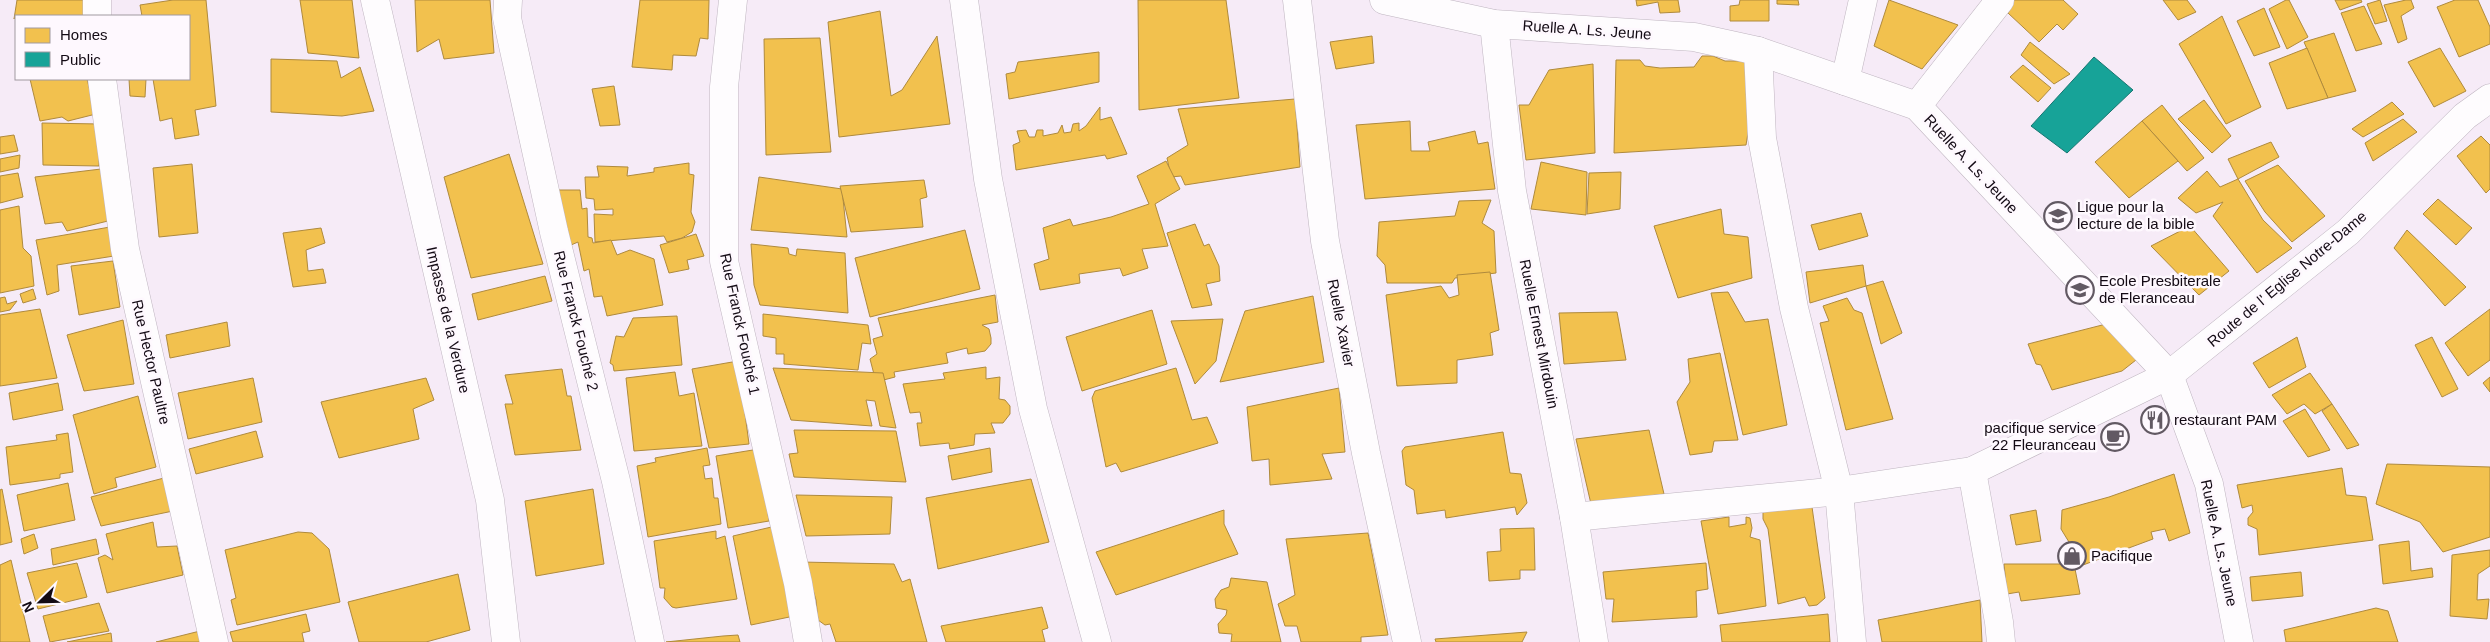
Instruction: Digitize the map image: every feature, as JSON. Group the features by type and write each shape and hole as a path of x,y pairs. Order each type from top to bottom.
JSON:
{"street":[{"path":"97,0 97,15"},
{"name":"Impasse de la Verdure","path":"374,0 490,500 506,642"},
{"name":"Rue Franck Fouché 2","path":"508,0 507,18 550,212 616,481 650,642"},
{"name":"Rue Franck Fouché 1","path":"733,0 724,87 724,261 798,583 808,642"},
{"path":"964,0 988,179 1033,409 1096,642"},
{"name":"Ruelle Xavier","path":"1297,0 1324,241 1366,453 1407,642"},
{"name":"Ruelle A. Ls. Jeune","path":"1384,0 1494,24 1694,37 1758,51 1917,106 2169,375 2209,484 2239,642"},
{"path":"1845,81 1863,0"},
{"path":"1917,106 2000,0"},
{"name":"Ruelle Ernest Mirdouin","path":"1494,24 1512,191 1574,518 1594,642"},
{"path":"1758,51 1762,138 1794,308 1839,491 1852,642"},
{"name":"Rue Hector Paultre","path":"102,80 125,249 214,642"},
{"name":"Route de l' Eglise Notre-Dame","path":"1574,518 1839,491 1972,471 2169,375 2348,232 2465,116 2490,98"},
{"path":"1972,471 2001,642"}],"building: Homes":[{"path":"17,0 88,0 90,15 15,15 14,19"},
{"path":"173,0 206,0 216,106 195,110 199,135 175,139 172,118 160,121 153,80 190,80 190,15 142,15 140,5"},
{"path":"300,0 352,0 359,58 308,53"},
{"path":"415,0 490,0 494,53 444,59 439,39 417,52"},
{"path":"640,0 709,0 708,39 700,38 696,56 673,55 672,70 632,67"},
{"path":"1138,0 1226,0 1239,98 1139,110"},
{"path":"1636,0 1678,0 1680,12 1660,13 1658,2 1637,6"},
{"path":"1740,0 1769,0 1769,21 1730,21 1730,6 1739,5"},
{"path":"1777,0 1798,0 1799,5 1777,4"},
{"path":"1889,0 1958,25 1922,69 1874,46"},
{"path":"2014,0 2063,0 2078,14 2063,30 2057,24 2039,42 2008,13"},
{"path":"2163,0 2187,0 2196,12 2178,20"},
{"path":"2289,0 2308,37 2287,49 2269,9"},
{"path":"2335,0 2361,0 2362,2 2340,10"},
{"path":"2380,0 2387,21 2375,24 2367,4"},
{"path":"2411,0 2414,8 2401,16 2407,39 2398,43 2384,5"},
{"path":"2455,0 2478,0 2490,27 2490,44 2459,57 2437,7"},
{"path":"2364,6 2382,44 2356,51 2341,13"},
{"path":"2264,8 2280,47 2254,56 2237,21"},
{"path":"880,11 891,96 902,90 937,36 950,124 839,137 828,22"},
{"path":"2222,16 2261,107 2226,124 2179,44"},
{"path":"2334,33 2356,91 2328,98 2304,42"},
{"path":"1372,36 1374,63 1336,69 1330,42"},
{"path":"820,38 831,152 766,155 764,39"},
{"path":"2030,42 2070,74 2054,84 2021,55"},
{"path":"2307,48 2328,98 2287,109 2269,63"},
{"path":"2440,48 2466,91 2434,107 2408,62"},
{"path":"1099,52 1099,82 1009,99 1006,74 1015,72 1018,62"},
{"path":"1702,56 1713,56 1725,61 1746,61 1750,121 1746,145 1614,153 1616,60 1640,60 1645,66 1660,68 1694,67"},
{"path":"271,59 337,61 341,78 360,67 374,111 342,116 271,112"},
{"path":"1593,64 1595,153 1526,160 1519,105 1529,105 1549,70"},
{"path":"2023,65 2051,88 2038,102 2010,77"},
{"path":"30,80 87,80 96,114 68,121 62,117 40,121"},
{"path":"129,80 146,80 145,97 130,96"},
{"path":"614,86 620,125 600,126 592,89"},
{"path":"1295,99 1300,167 1185,185 1181,176 1171,177 1167,158 1188,145 1178,109"},
{"path":"2204,100 2231,136 2212,153 2178,119"},
{"path":"2392,102 2404,114 2363,137 2352,129"},
{"path":"2162,105 2204,158 2187,171 2142,121"},
{"path":"1100,107 1100,120 1111,117 1127,154 1107,159 1105,155 1016,170 1013,145 1020,142 1017,131 1026,130 1029,137 1035,137 1037,130 1043,130 1043,136 1058,133 1062,125 1064,133 1071,132 1073,124 1079,123 1079,131 1086,126"},
{"path":"2403,119 2417,132 2373,161 2365,143"},
{"path":"1410,121 1411,151 1430,151 1428,142 1475,131 1478,144 1488,142 1495,189 1365,199 1356,125"},
{"path":"2142,121 2178,161 2129,198 2095,162"},
{"path":"42,123 100,124 99,166 43,165"},
{"path":"14,135 18,151 0,154 0,137"},
{"path":"2481,136 2490,145 2490,189 2486,193 2457,156"},
{"path":"2271,142 2279,157 2238,179 2228,159"},
{"path":"509,154 543,264 471,278 444,177"},
{"path":"20,155 19,168 0,172 0,159"},
{"path":"1166,161 1180,189 1155,204 1168,246 1142,249 1148,268 1123,276 1120,268 1079,274 1080,283 1040,290 1034,264 1049,259 1043,228 1070,219 1073,226 1111,217 1149,204 1137,176"},
{"path":"1541,162 1587,172 1586,215 1531,209"},
{"path":"689,163 689,174 694,175 691,212 695,222 692,232 682,238 667,242 664,236 595,242 594,214 613,215 613,209 595,210 594,199 586,198 585,177 599,177 597,166 628,167 627,176 654,172 654,168"},
{"path":"192,164 198,233 159,237 153,168"},
{"path":"2278,165 2325,216 2292,242 2265,212 2245,181"},
{"path":"101,169 112,220 67,231 62,222 45,224 35,177"},
{"path":"2207,171 2220,187 2238,179 2263,220 2292,248 2257,273 2213,216 2223,202 2196,213 2178,198"},
{"path":"1621,172 1620,209 1587,214 1589,173"},
{"path":"18,173 23,197 0,203 0,176"},
{"path":"759,177 842,189 847,237 751,230"},
{"path":"924,180 927,197 920,199 923,227 851,232 840,186"},
{"path":"550,190 580,190 582,209 587,208 588,237 592,238 593,243 611,240 617,255 630,250 654,259 663,305 607,316 602,296 594,297 589,269 584,271 578,242 564,248"},
{"path":"2438,199 2472,228 2456,245 2423,214"},
{"path":"1491,200 1482,223 1494,231 1496,273 1455,278 1452,283 1387,283 1385,265 1377,256 1379,222 1455,216 1459,201"},
{"path":"19,206 23,248 31,256 34,286 0,293 0,210"},
{"path":"1721,209 1724,234 1748,237 1752,278 1678,298 1654,226"},
{"path":"1861,213 1868,236 1819,250 1811,225"},
{"path":"1195,224 1204,246 1209,244 1219,266 1220,281 1206,284 1212,305 1192,308 1167,233"},
{"path":"2190,226 2229,271 2199,295 2151,246"},
{"path":"110,227 114,256 57,265 59,291 47,295 36,240"},
{"path":"321,228 325,243 306,250 308,271 323,269 326,283 293,287 283,233"},
{"path":"965,230 980,289 870,317 855,258"},
{"path":"2407,230 2466,287 2445,306 2394,248"},
{"path":"696,234 704,256 687,260 689,269 669,273 660,245"},
{"path":"751,244 788,248 789,254 796,256 797,249 845,253 848,313 760,305 754,285"},
{"path":"113,261 120,307 79,315 71,266"},
{"path":"1863,265 1866,286 1810,303 1806,272"},
{"path":"1490,272 1499,330 1490,333 1493,355 1457,360 1457,383 1397,386 1386,295 1441,286 1449,298 1459,295 1457,275"},
{"path":"545,276 552,301 478,320 472,294"},
{"path":"1883,281 1902,333 1881,344 1866,286"},
{"path":"33,289 36,299 23,303 20,294"},
{"path":"1728,292 1745,322 1768,319 1787,425 1743,435 1711,293"},
{"path":"995,295 998,322 982,325 989,329 991,338 991,344 985,351 968,354 967,348 946,353 948,363 894,372 895,377 876,382 870,359 877,354 873,339 883,336 878,318"},
{"path":"1313,296 1324,362 1220,382 1245,311"},
{"path":"5,297 7,304 17,301 10,310 0,312 0,298"},
{"path":"1847,298 1854,310 1862,313 1893,419 1846,430 1820,323 1829,321 1823,306"},
{"path":"40,309 57,378 0,386 0,315"},
{"path":"2490,309 2490,360 2468,376 2445,343"},
{"path":"1152,310 1167,364 1082,391 1066,337"},
{"path":"1617,312 1626,360 1564,364 1559,313"},
{"path":"763,314 868,325 871,344 862,343 858,370 784,364 784,354 776,354 776,338 763,336"},
{"path":"677,316 682,365 614,371 613,365 610,363 616,336 624,337 633,318"},
{"path":"1223,319 1216,361 1195,384 1171,321"},
{"path":"123,320 134,384 84,391 67,335"},
{"path":"227,322 230,346 170,358 166,335"},
{"path":"2110,323 2136,360 2122,371 2052,390 2041,365 2036,364 2028,344"},
{"path":"2297,337 2306,367 2269,388 2253,363"},
{"path":"2432,337 2458,389 2442,397 2415,345"},
{"path":"1720,353 1738,440 1714,441 1712,452 1690,455 1677,402 1690,382 1688,359"},
{"path":"738,361 749,444 709,448 692,369"},
{"path":"986,367 986,379 1000,377 999,399 1005,400 1010,406 1010,414 1003,423 991,423 995,433 975,434 974,445 950,449 949,443 920,446 917,423 922,423 920,412 910,413 903,384 945,379 943,373"},
{"path":"773,368 883,373 896,428 880,426 875,401 866,400 872,426 791,420"},
{"path":"1176,368 1192,420 1207,417 1218,443 1121,472 1116,463 1106,467 1092,398 1095,391"},
{"path":"562,369 567,396 571,396 581,450 515,455 505,404 513,404 505,375"},
{"path":"675,372 679,396 694,393 702,446 634,451 626,378"},
{"path":"2310,373 2332,404 2315,414 2304,404 2287,414 2272,395"},
{"path":"2490,377 2490,392 2483,383"},
{"path":"253,378 262,422 188,439 178,393"},
{"path":"426,378 434,400 413,409 419,439 339,458 321,402"},
{"path":"58,383 63,410 13,420 9,393"},
{"path":"1339,388 1345,452 1322,454 1332,479 1270,485 1269,459 1252,461 1247,407"},
{"path":"138,396 156,467 115,478 117,487 94,494 73,415"},
{"path":"2332,404 2359,445 2347,449 2322,411"},
{"path":"2305,409 2330,450 2308,457 2283,421"},
{"path":"794,430 896,431 906,482 794,477 789,454 798,453"},
{"path":"1649,430 1664,494 1591,504 1576,439"},
{"path":"256,431 263,457 196,474 189,449"},
{"path":"1503,432 1510,473 1521,474 1527,503 1517,515 1515,507 1446,518 1445,510 1417,514 1414,490 1406,485 1402,451 1405,447"},
{"path":"68,433 73,472 60,474 60,478 10,485 6,447 57,440 56,435"},
{"path":"707,448 710,465 703,466 705,479 712,478 714,498 718,498 721,524 648,537 637,466 656,462 655,458"},
{"path":"990,448 992,472 952,480 948,456"},
{"path":"759,449 769,521 728,528 716,456"},
{"path":"2387,464 2490,467 2490,537 2443,552 2420,522 2376,504"},
{"path":"2342,468 2346,495 2366,497 2373,540 2259,555 2257,529 2248,525 2248,518 2253,512 2252,505 2242,508 2237,485"},
{"path":"2174,474 2190,533 2169,541 2165,529 2151,532 2153,539 2083,565 2061,529 2062,510 2109,497"},
{"path":"164,478 173,511 101,526 91,497"},
{"path":"1031,479 1049,542 938,569 926,498"},
{"path":"68,483 75,520 24,531 17,495"},
{"path":"2,489 12,542 0,545 0,490"},
{"path":"593,489 604,564 536,576 525,501"},
{"path":"796,495 892,497 890,534 806,536"},
{"path":"1811,500 1825,598 1817,605 1809,606 1805,597 1778,604 1768,529 1763,519 1763,509"},
{"path":"1224,510 1224,524 1238,554 1116,595 1096,552"},
{"path":"2036,510 2041,541 2016,545 2010,515"},
{"path":"1729,517 1729,527 1746,524 1746,517 1750,518 1752,528 1750,537 1760,540 1766,606 1718,614 1701,521"},
{"path":"153,522 157,547 177,546 183,575 107,593 98,558 105,555 113,560 106,534"},
{"path":"780,525 799,615 751,625 733,536"},
{"path":"1534,528 1535,570 1520,570 1520,579 1489,581 1487,552 1501,551 1500,529"},
{"path":"716,531 716,539 725,536 737,599 672,607 664,598 665,588 660,588 654,541"},
{"path":"298,532 312,533 329,549 340,602 237,625 231,600 236,598 225,550"},
{"path":"1368,533 1388,635 1361,637 1361,642 1301,642 1297,626 1285,626 1278,604 1295,595 1286,539"},
{"path":"34,534 38,548 24,554 21,539"},
{"path":"96,539 99,554 53,565 51,549"},
{"path":"2409,541 2411,571 2432,568 2433,577 2383,584 2379,545"},
{"path":"2490,550 2490,566 2478,574 2477,600 2489,599 2487,619 2450,616 2452,555"},
{"path":"11,560 30,642 0,642 0,565"},
{"path":"801,562 894,564 902,582 910,579 927,642 836,642 830,624 825,625 818,620 816,600 810,580"},
{"path":"77,563 87,597 38,609 27,573"},
{"path":"1706,563 1708,589 1696,591 1697,617 1612,622 1614,599 1606,599 1603,572"},
{"path":"2004,564 2074,564 2080,594 2021,601 2019,592 2007,594"},
{"path":"2301,572 2303,596 2252,601 2250,577"},
{"path":"458,574 470,630 426,642 359,642 348,602"},
{"path":"1231,578 1267,582 1281,642 1231,642 1232,634 1219,633 1218,624 1226,615 1227,610 1216,608 1215,599 1221,590 1229,587"},
{"path":"1980,600 1982,642 1882,642 1878,620"},
{"path":"99,603 109,631 50,642 43,616"},
{"path":"1042,607 1048,628 1042,630 1045,642 946,642 941,626"},
{"path":"2376,608 2388,611 2398,642 2286,642 2284,630"},
{"path":"306,614 310,631 302,633 304,642 233,642 230,632"},
{"path":"1828,614 1830,642 1722,642 1720,625"},
{"path":"200,631 202,642 156,642"},
{"path":"1527,632 1522,642 1436,642 1435,639"},
{"path":"111,633 112,642 67,642"},
{"path":"738,635 740,642 666,642 723,636"}],"building: Public":[{"path":"2094,57 2133,90 2067,153 2031,126"}],"place":[{"name":"Ligue pour la lecture de la bible","path":"2058,216"},
{"name":"Ecole Presbiterale de Fleranceau","path":"2080,290"},
{"name":"restaurant PAM","path":"2155,420"},
{"name":"pacifique service 22 Fleuranceau","path":"2115,437"},
{"name":"Pacifique","path":"2072,556"}]}
